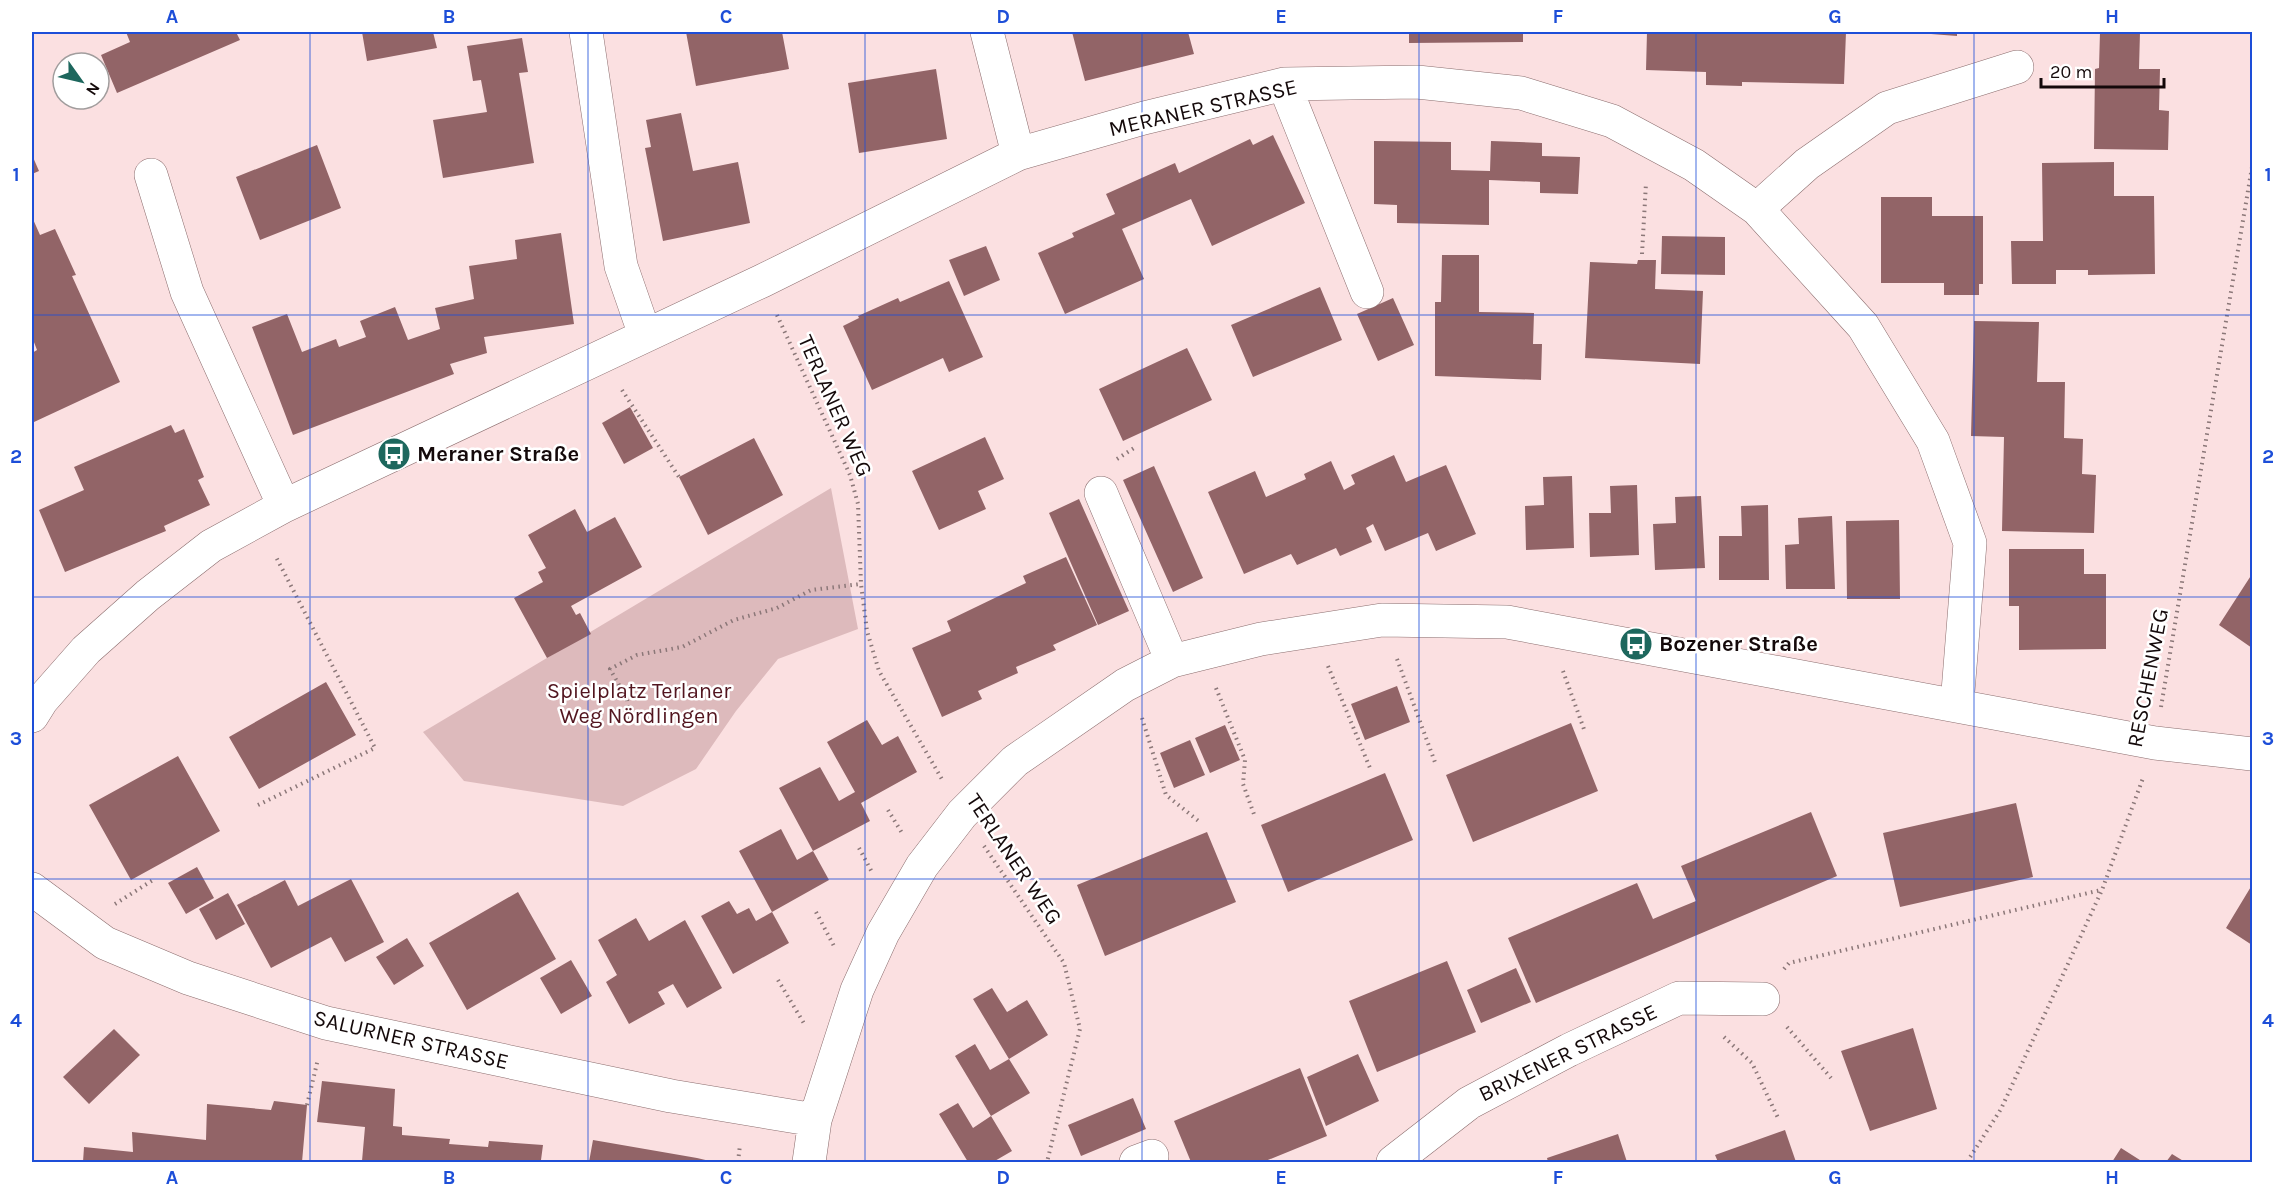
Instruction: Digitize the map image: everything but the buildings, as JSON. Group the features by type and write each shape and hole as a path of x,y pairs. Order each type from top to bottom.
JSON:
{"street":[{"path":"586,32 621,266 645,335"},
{"path":"987,32 1018,154"},
{"path":"1757,209 1807,164 1887,108 2017,67"},
{"name":"MERANER STRASSE","path":"32,716 42,700 86,650 148,595 211,546 271,514 762,281 1018,154 1144,118 1284,84 1417,82 1521,93 1612,121 1694,165 1757,209 1863,326 1933,441 1970,543 1957,704"},
{"path":"1284,84 1367,292"},
{"path":"151,175 186,292 271,514"},
{"path":"1101,493 1187,657"},
{"path":"809,1162 815,1120 857,990 883,933 922,866 962,814 1015,761 1125,685 1187,657 1261,639 1382,620 1507,622 1957,704 2155,743 2253,754"},
{"name":"SALURNER STRASSE","path":"32,889 105,943 188,978 326,1023 671,1096 815,1120"},
{"name":"BRIXENER STRASSE","path":"1393,1162 1468,1103 1569,1050 1679,998 1763,999"}],"path":[{"path":"1642,254 1649,141"},
{"name":"RESCHENWEG","path":"1967,1162 2001,1109 2102,890 2155,743 2252,190 2253,166"},
{"name":"TERLANER WEG","path":"762,281 850,474 858,504 861,584 867,631 879,671 962,814 1064,963 1080,1029 1047,1162"},
{"path":"600,356 679,477"},
{"path":"258,805 375,748 271,514"},
{"path":"629,719 627,699 610,669 637,656 682,646 734,620 777,608 811,590 861,584"},
{"path":"1382,620 1436,765"},
{"path":"1549,629 1585,732"},
{"path":"1313,630 1370,768"},
{"path":"1187,657 1245,760 1243,784 1255,817"},
{"path":"1125,685 1145,723 1166,795 1201,823"},
{"path":"1831,1078 1763,999 1789,963 2102,890"},
{"path":"1679,998 1752,1063 1779,1120"},
{"path":"307,1105 326,1023"}],"green space":[{"name":"Spielplatz Terlaner Weg Nördlingen","path":"831,488 858,629 778,659 736,711 696,769 623,806 464,781 423,732"}],"place":[{"name":"Meraner Straße","path":"394,454"},
{"name":"Bozener Straße","path":"1636,644"}]}
